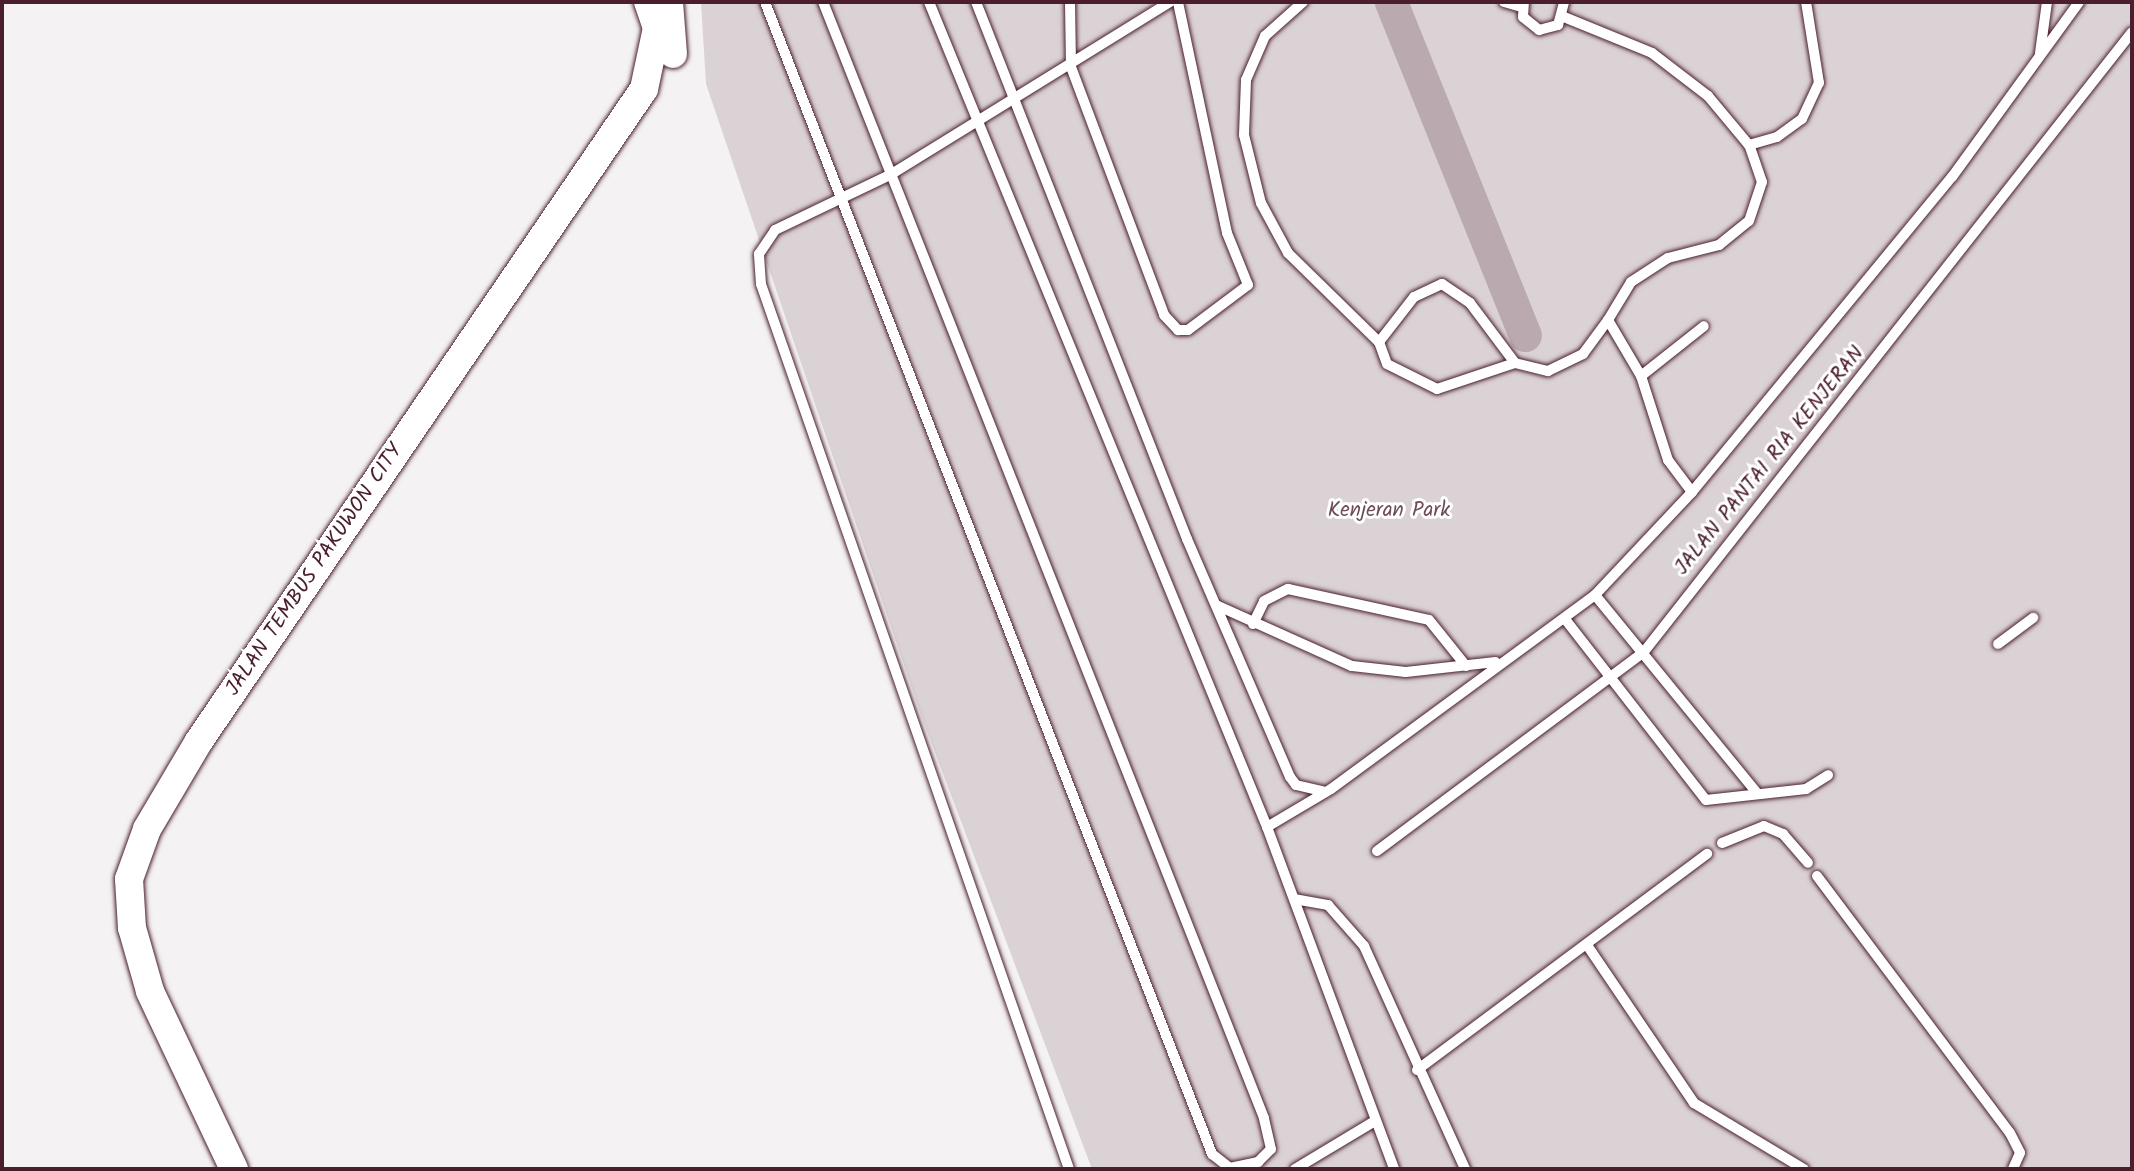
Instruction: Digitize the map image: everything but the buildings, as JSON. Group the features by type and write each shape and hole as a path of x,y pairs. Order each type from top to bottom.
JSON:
{"street":[{"name":"JALAN TEMBUS PAKUWON CITY","path":"234,1169 150,991 132,928 130,879 147,829 199,741 644,89 657,28 648,2"},
{"name":"JALAN TEMBUS PAKUWON CITY","path":"252,1169 151,940 146,903 159,839 659,97 673,61 669,2"}],"lane":[{"path":"765,2 1212,1154 1230,1168 1258,1162 1271,1149 1264,1118 823,2"},
{"path":"929,2 1267,827 1394,1169"},
{"path":"976,2 1216,605 1290,777 1313,792 1331,789"},
{"path":"1070,2 1072,67 1164,315 1178,330 1188,330 1248,285 1227,233 1178,2"},
{"path":"1069,1169 761,284 759,254 775,230 841,202 890,175 1072,67 1170,2"},
{"path":"1303,2 1265,36 1246,80 1244,135 1261,203 1288,253 1379,342 1398,375 1437,389 1515,363 1548,372 1583,354 1631,282 1668,258 1719,245 1749,221 1762,182 1749,145 1709,96 1652,53 1564,17 1539,30 1523,4 1504,2"},
{"path":"1564,2 1564,17"},
{"path":"1749,145 1777,137 1802,119 1819,83 1806,2"},
{"path":"2040,57 2047,2"},
{"path":"1267,827 1331,789 1498,661 1565,619 1595,595 1692,492 1952,177 2079,2"},
{"name":"JALAN PANTAI RIA KENJERAN","path":"1377,851 1643,653 2132,32"},
{"path":"1379,342 1415,297 1442,284 1470,303 1515,363"},
{"path":"1608,320 1641,376 1662,446 1692,492"},
{"path":"1641,376 1704,326"},
{"path":"1253,624 1264,601 1288,589 1429,620 1466,666"},
{"path":"1595,595 1756,792"},
{"path":"1216,605 1253,624 1352,666 1406,672 1498,661"},
{"path":"1998,644 2033,618"},
{"path":"1565,619 1706,800 1756,792 1806,789 1828,775"},
{"path":"1722,843 1764,826 1783,834 1808,863"},
{"path":"1417,1070 1707,854"},
{"path":"1817,876 2010,1133 2020,1153 2013,1169"},
{"path":"1294,899 1328,905 1352,929 1465,1169"},
{"path":"1587,945 1693,1103 1804,1169"},
{"path":"1295,1169 1375,1121"}],"green space":[{"name":"Kenjeran Park","path":"701,2 2132,2 2132,1169 1092,1169 922,718 706,84"}],"waterway":[{"path":"1391,2 1525,335"}]}
